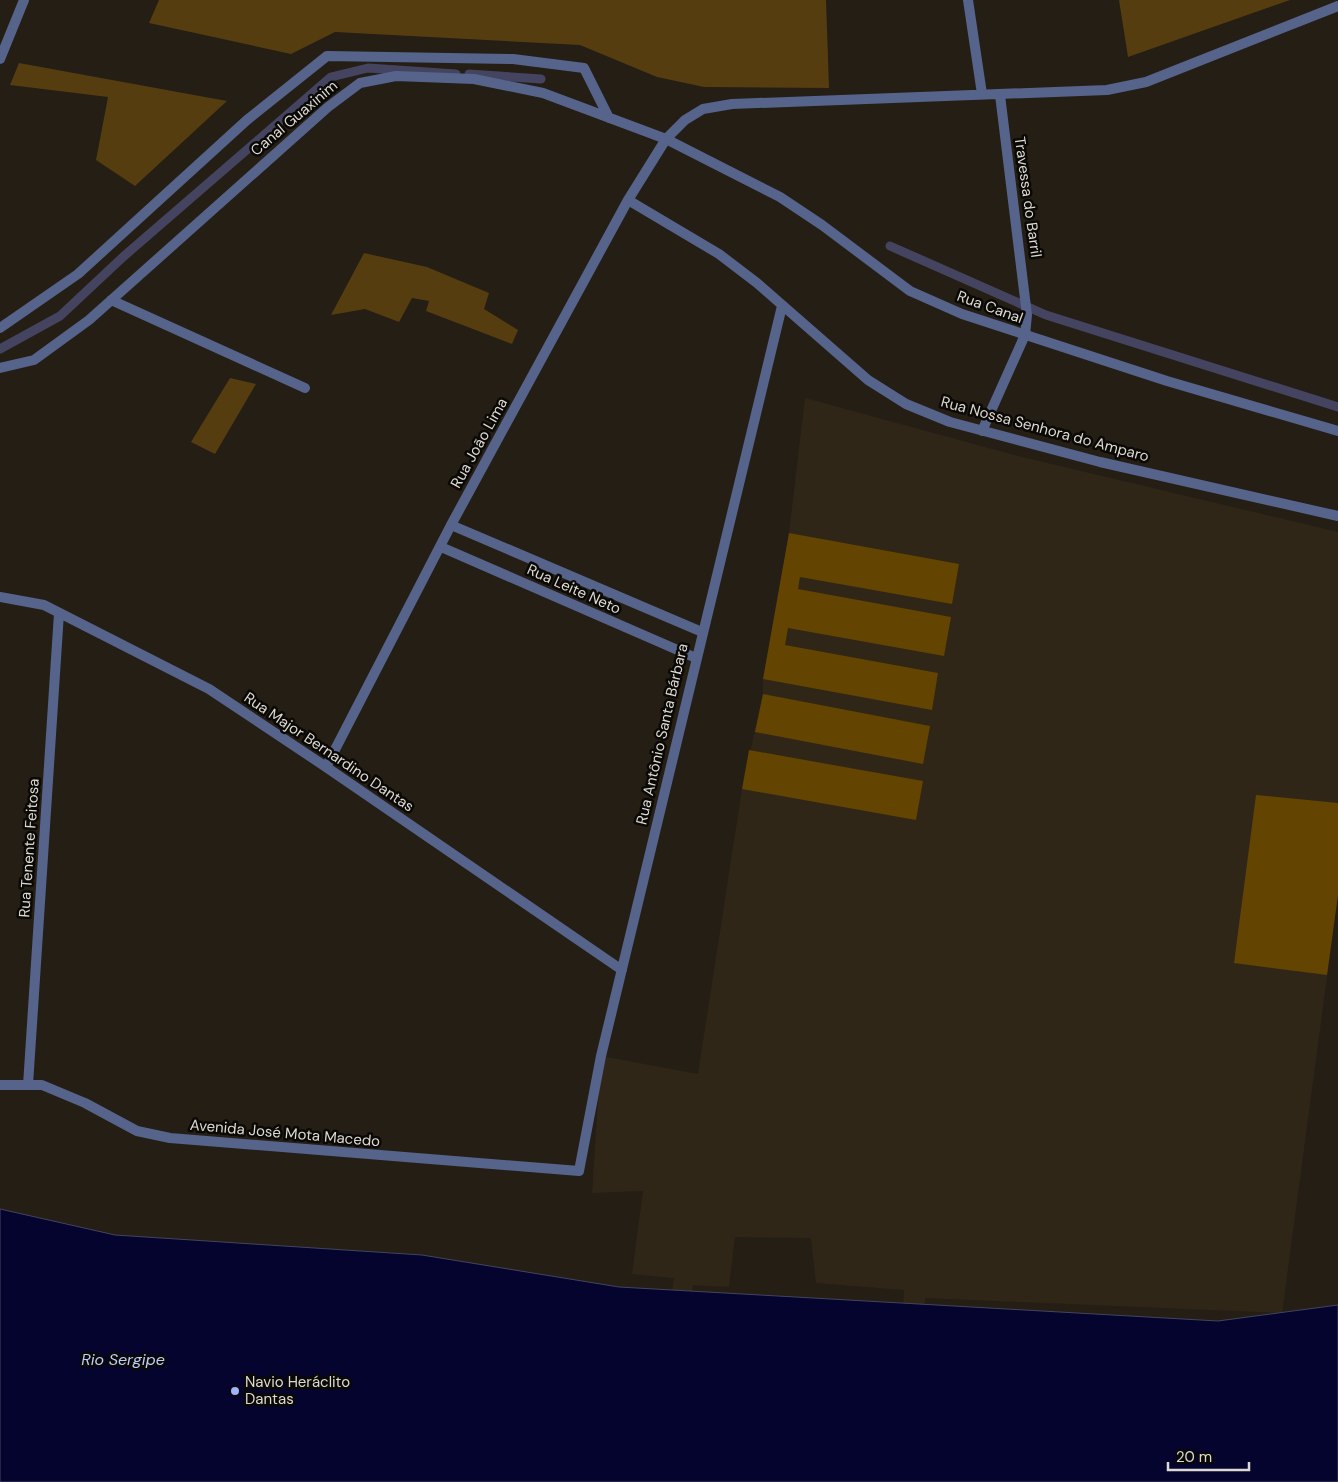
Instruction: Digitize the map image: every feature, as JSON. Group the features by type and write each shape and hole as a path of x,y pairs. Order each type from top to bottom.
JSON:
{"street":[{"path":"0,59 24,0"},
{"path":"968,0 982,94"},
{"name":"Rua João Lima","path":"326,767 452,525 628,200 666,139 685,120 704,110 732,104 1107,90 1146,82 1338,6"},
{"path":"0,328 78,274 247,120 327,56 513,60 584,68 609,118"},
{"name":"Canal Guaxinim","path":"0,368 34,360 89,320 328,107 360,84 396,76 474,79 543,93 666,139"},
{"name":"Travessa do Barril","path":"1000,95 1027,303 1025,330"},
{"name":"Rua Canal","path":"666,139 780,197 822,224 910,291 962,314 1025,330 1167,381 1338,430"},
{"name":"Rua Nossa Senhora do Amparo","path":"628,200 719,254 868,380 906,404 950,422 1100,462 1338,516"},
{"path":"111,300 305,388"},
{"name":"Rua Antônio Santa Bárbara","path":"578,1171 601,1056 782,306"},
{"path":"982,430 1025,330"},
{"name":"Rua Leite Neto","path":"452,525 702,632"},
{"name":"Rua Leite Neto","path":"441,547 696,658"},
{"name":"Rua Major Bernardino Dantas","path":"0,597 44,605 209,689 622,970"},
{"name":"Rua Tenente Feitosa","path":"28,1085 59,613"},
{"name":"Avenida José Mota Macedo","path":"0,1085 42,1085 85,1103 137,1131 170,1138 578,1171"}],"shaded area":[{"path":"159,0 826,0 829,88 704,87 657,77 580,45 335,32 291,54 149,23"},
{"path":"1119,0 1290,0 1128,57"},
{"path":"19,63 227,101 135,186 96,160 108,97 10,85"},
{"path":"364,253 427,267 489,293 484,309 518,330 512,344 426,311 429,301 412,298 399,322 365,309 331,315"},
{"path":"230,378 256,384 215,454 191,442"},
{"path":"805,398 1018,456 1338,532 1338,895 1282,1313 925,1298 919,1362 899,1388 904,1290 816,1283 811,1238 735,1237 729,1287 693,1285 685,1345 669,1313 674,1278 632,1274 643,1191 592,1193 601,1056 698,1074 742,789 763,694 763,679 789,533"}],"water":[{"name":"Rio Sergipe","path":"0,1209 115,1235 422,1255 619,1287 1218,1321 1338,1305 1338,1482 0,1482"}],"building":[{"path":"789,533 959,564 952,604 800,577 798,589 951,617 944,656 788,628 785,645 938,673 932,710 763,679"},
{"path":"763,694 930,726 923,764 755,732"},
{"path":"749,750 923,781 916,820 742,789"},
{"path":"1256,795 1338,803 1338,895 1327,975 1234,963"}],"waterway":[{"path":"0,349 60,316 123,257 331,77 368,68 456,74"},
{"path":"469,74 541,79"},
{"path":"890,246 1046,315 1338,407"}],"place":[{"name":"Navio Heráclito Dantas","path":"235,1391"}]}
